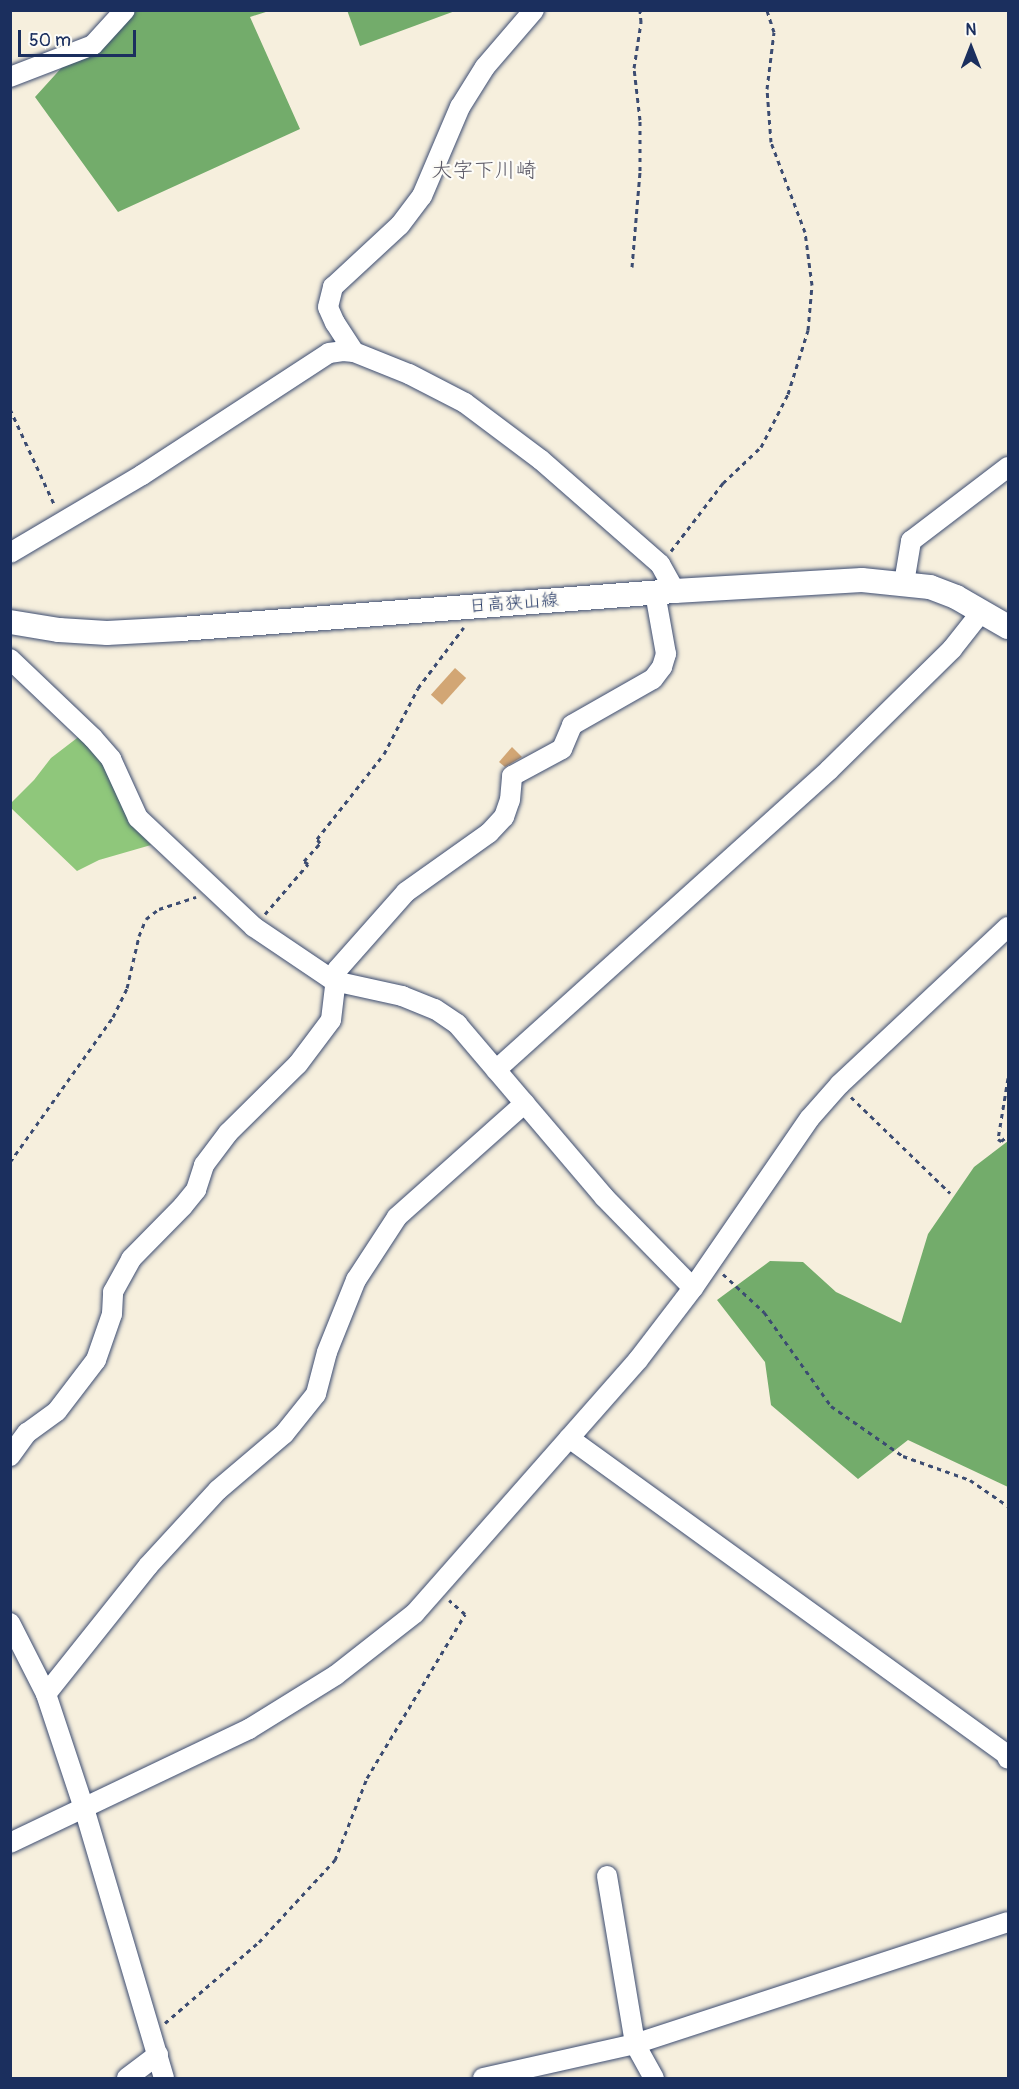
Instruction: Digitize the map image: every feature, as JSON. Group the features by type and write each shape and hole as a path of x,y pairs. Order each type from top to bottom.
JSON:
{"main road":[{"name":"日高狭山線","path":"10,622 59,630 107,633 820,581 904,583 930,587 982,611 1008,627"}],"street":[{"path":"10,77 93,45 125,10"},
{"path":"354,352 335,323 328,307 333,287 400,225 422,196 460,107 485,67 534,10"},
{"path":"10,553 142,476 329,353 354,352 409,374 465,403 541,460 660,564 665,592 666,654 662,667 653,679 572,725 562,749 512,776 510,801 504,817 489,833 406,892 337,970 331,1020 298,1064 228,1133 204,1165 196,1191 131,1259 113,1292 112,1314 96,1360 57,1411 27,1433 10,1456"},
{"path":"904,583 911,541 1008,467"},
{"path":"496,1070 830,770 952,649 982,611"},
{"path":"10,659 93,738 111,759 138,818 213,891 254,927 334,981 402,996 435,1009 457,1024 604,1197 693,1288"},
{"path":"10,1843 249,1730 374,1648 415,1613 638,1360 711,1263 796,1136 840,1084 1008,927"},
{"path":"46,1694 155,1557 218,1490 284,1434 302,1414 316,1394 327,1352 356,1280 397,1217 525,1103"},
{"path":"569,1438 1006,1754 1008,1759"},
{"path":"10,1623 46,1694 84,1808 164,2079"},
{"path":"606,1876 635,2044 654,2079"},
{"path":"483,2079 635,2044 1008,1922"},
{"path":"127,2079 158,2055"}],"path":[{"path":"632,267 640,171 640,120 634,68 641,22 640,10"},
{"path":"660,564 723,483 760,447 788,394 808,330 812,285 805,232 771,142 767,89 774,32 767,10"},
{"path":"10,409 63,523"},
{"path":"254,927 308,864 304,861 320,843 317,839 384,754 418,688 464,629 466,608"},
{"path":"10,1162 113,1017 127,988 139,936 146,920 159,909 213,891"},
{"path":"1008,1078 999,1139 1001,1141 1008,1136"},
{"path":"840,1084 950,1193"},
{"path":"711,1263 764,1312 831,1406 903,1456 970,1480 1008,1506"},
{"path":"152,2034 259,1942 335,1860 367,1778 465,1614 436,1589"}],"green space":[{"path":"347,10 455,10 455,11 360,46"},
{"path":"113,11 269,11 250,17 300,129 118,212 35,97"},
{"path":"81,735 97,753 131,824 151,845 99,860 77,871 11,808 11,803 34,780 51,758"},
{"path":"1008,1141 1008,1487 908,1440 858,1479 771,1405 765,1362 717,1300 770,1261 803,1262 836,1292 901,1323 928,1234 974,1167"}],"building":[{"path":"455,668 466,678 442,705 431,695"},
{"path":"512,747 522,757 505,767 499,762"}],"district":[{"name":"大字下川崎","path":"484,171"}]}
